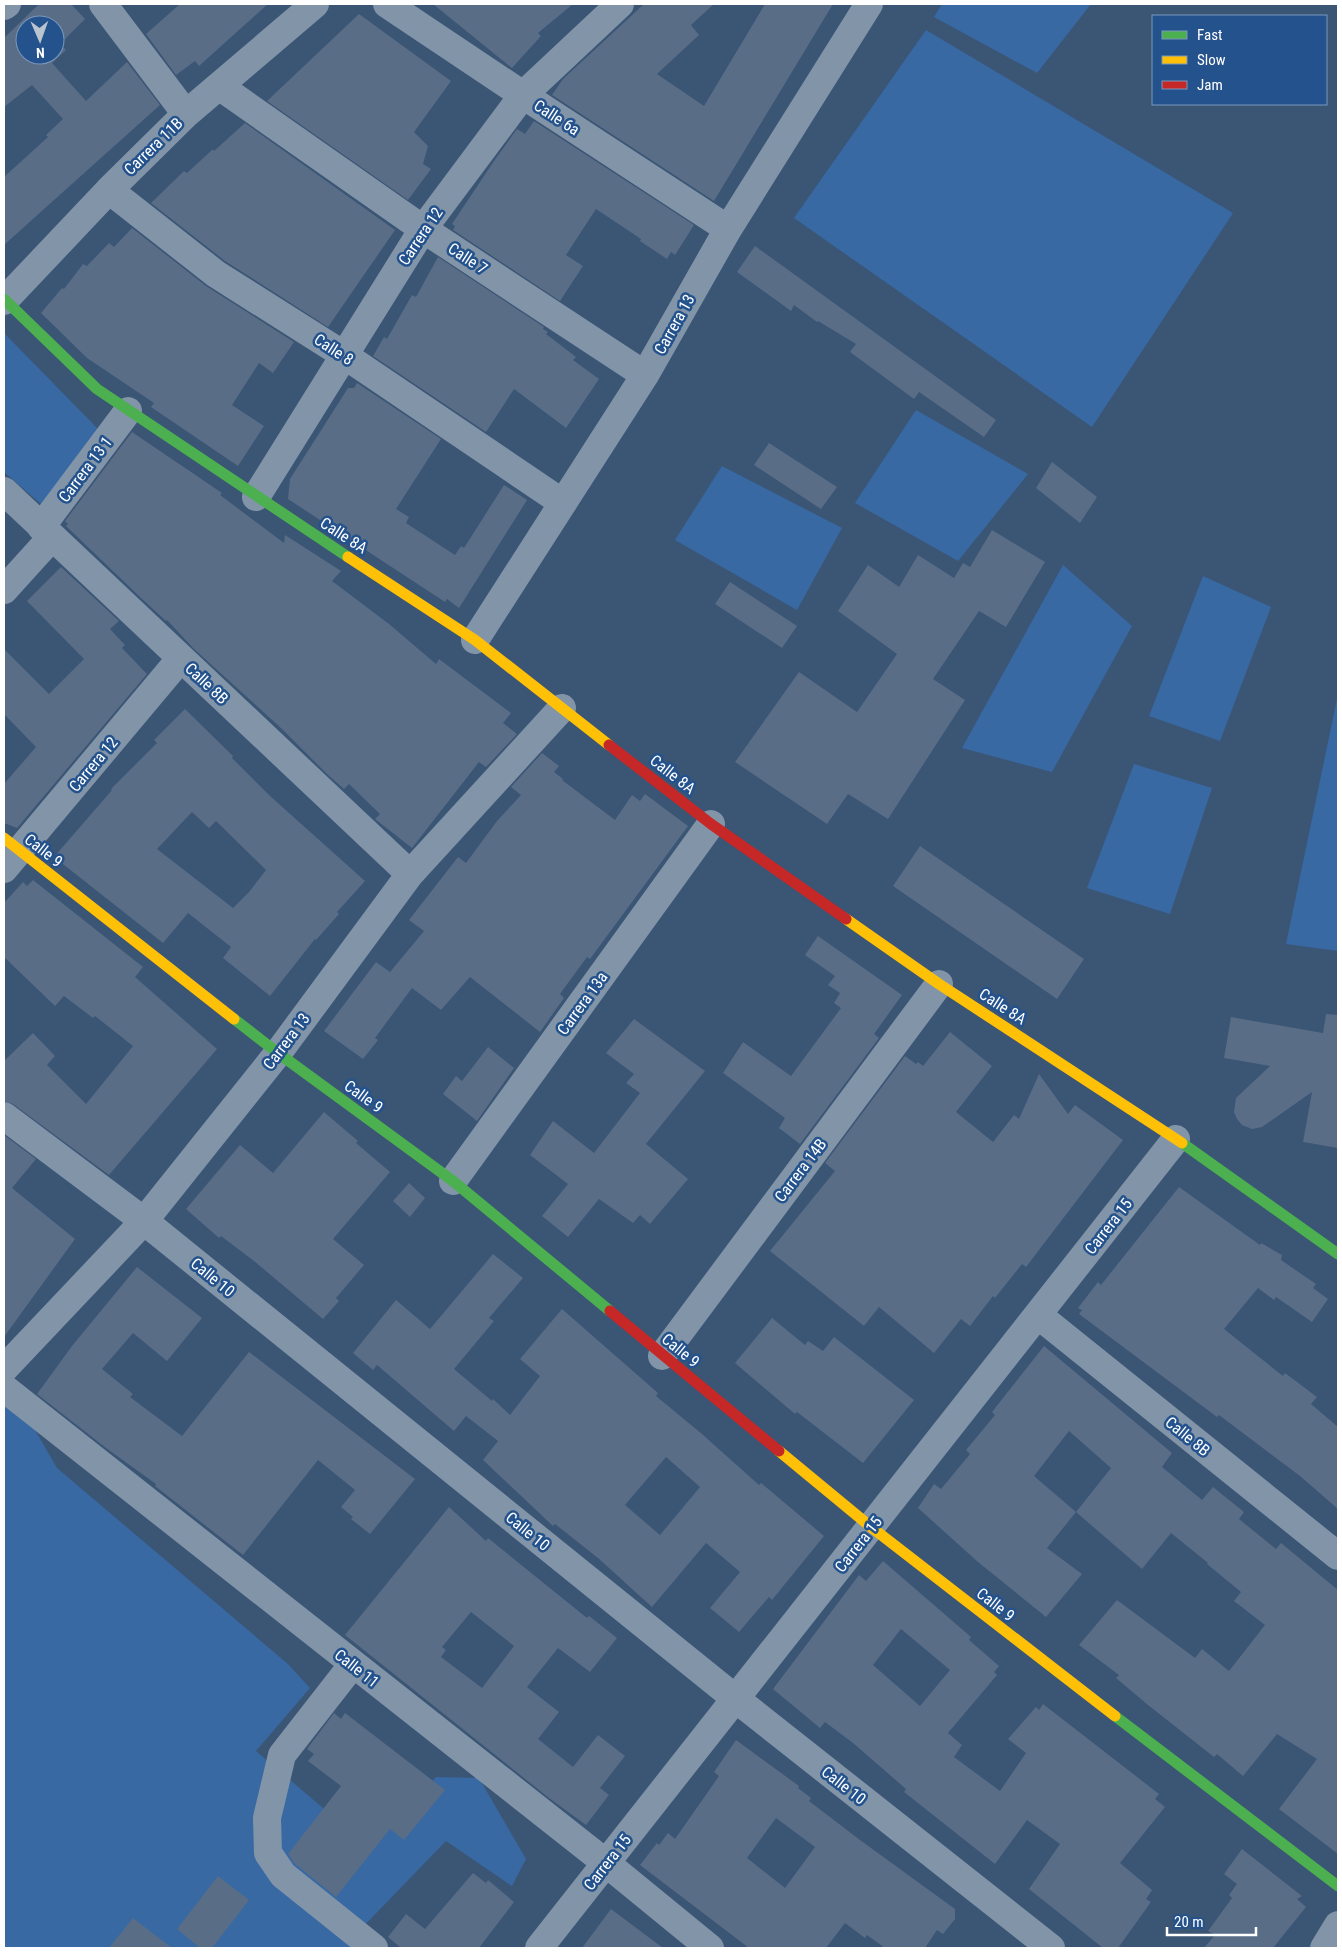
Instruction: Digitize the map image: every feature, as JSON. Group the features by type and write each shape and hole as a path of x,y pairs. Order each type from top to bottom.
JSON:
{"street":[{"path":"103,4 186,114"},
{"name":"Carrera 11B","path":"4,300 109,190 186,114 315,4"},
{"name":"Calle 6a","path":"387,4 522,95 728,229"},
{"name":"Carrera 12","path":"256,497 424,229 522,95 620,4"},
{"name":"Carrera 13","path":"475,640 645,375 728,229 868,4"},
{"name":"Calle 7","path":"219,86 424,229 645,375"},
{"name":"Calle 8","path":"109,190 216,274 344,356 563,504"},
{"name":"Calle 8A","path":"4,300 97,390 256,497 475,640 711,824 939,984 1176,1139 1338,1254"},
{"name":"Carrera 13 1","path":"4,590 47,532 128,411"},
{"name":"Calle 8B","path":"4,491 410,874"},
{"name":"Carrera 12","path":"9,853 181,658"},
{"name":"Carrera 13","path":"9,1353 144,1221 278,1053 410,874 562,708"},
{"name":"Carrera 13a","path":"453,1182 711,824"},
{"name":"Calle 9","path":"9,853 453,1182 871,1527 1026,1649 1338,1886"},
{"name":"Carrera 14B","path":"662,1356 939,984"},
{"name":"Calle 10","path":"5,1119 144,1221 736,1699 1051,1948"},
{"name":"Carrera 15","path":"539,1948 1176,1139"},
{"name":"Calle 8B","path":"1038,1315 1338,1556"},
{"name":"Calle 11","path":"4,1388 710,1948"},
{"path":"353,1664 282,1755 267,1818 268,1853 283,1875 374,1948"},
{"path":"1324,1948 1338,1925"}],"shaded area":[{"path":"942,4 1091,4 1037,73 934,17"},
{"path":"926,30 1233,213 1092,427 794,218"},
{"path":"4,333 100,431 41,504 4,472"},
{"path":"916,410 1028,474 958,561 855,503"},
{"path":"722,466 842,528 797,610 675,540"},
{"path":"1063,565 1132,626 1052,772 962,748"},
{"path":"1203,576 1271,607 1220,741 1149,716"},
{"path":"1338,694 1338,951 1286,944"},
{"path":"1134,764 1212,788 1170,914 1087,888"},
{"path":"4,1400 31,1423 57,1468 288,1664 310,1688 256,1751 370,1848 436,1777 479,1778 526,1859 512,1886 446,1841 358,1932 380,1948 4,1948"}],"building":[{"path":"39,4 71,4 85,19 65,39 65,15 28,15"},
{"path":"180,4 268,4 199,66 195,61 176,75 146,34"},
{"path":"433,4 573,4 538,33 541,36 512,68"},
{"path":"644,4 714,4 691,25 699,35 657,74 704,106 765,4 833,4 714,201 552,95 563,79"},
{"path":"359,14 451,81 414,132 428,146 423,164 431,169 408,200 267,101"},
{"path":"15,27 15,65 54,65 86,101 127,62 160,105 4,245 4,177 48,137 46,135 63,119 32,85 4,107 4,38"},
{"path":"534,121 694,225 675,255 671,252 667,259 596,209 566,255 583,266 560,301 453,230 455,226 452,224 517,129 525,134"},
{"path":"245,123 395,230 328,327 225,261 151,203 184,171 187,173"},
{"path":"132,228 206,286 294,342 273,373 259,363 232,405 264,426 238,466 151,407 154,403 87,358 41,313 62,288 64,289 83,264 87,266 109,243 114,247"},
{"path":"755,246 996,420 984,437 919,392 914,399 850,352 856,344 817,322 794,305 791,311 737,272"},
{"path":"438,257 544,327 543,329 548,332 546,334 576,357 573,360 599,379 566,428 514,389 486,432 373,356 384,337 387,339 412,295 416,297"},
{"path":"357,383 441,439 396,509 409,517 406,523 455,555 461,546 464,548 504,485 527,500 459,608 447,599 445,602 288,499 290,479 348,388 354,388"},
{"path":"132,432 222,493 220,495 284,543 285,535 341,571 332,581 389,624 436,664 439,659 511,713 503,723 517,734 486,767 479,762 412,848 375,819 380,814 349,784 344,789 328,775 281,728 193,648 167,620 141,598 66,526 68,524 65,521"},
{"path":"769,443 837,487 821,509 754,465"},
{"path":"1052,462 1097,497 1080,523 1036,488"},
{"path":"992,530 1045,562 1006,627 979,611 933,679 965,700 888,819 848,794 827,824 735,762 799,672 857,712 897,654 838,611 868,565 899,587 918,555 954,578 963,563 970,567"},
{"path":"61,567 119,621 110,629 125,645 122,648 147,674 17,828 4,823 4,784 36,747 4,714 4,649 49,694 84,659 27,601"},
{"path":"730,582 797,626 782,648 715,604"},
{"path":"185,709 270,796 365,881 337,912 339,914 315,939 270,996 223,958 231,947 188,913 163,943 54,857 111,789 157,743 154,740","holes":["192,812 209,828 216,821 266,870 249,892 233,908 157,849"]},
{"path":"542,753 559,766 554,772 562,780 615,820 632,795 640,801 645,794 688,826 590,959 587,957 560,994 564,998 540,1032 470,977 441,1010 412,988 375,1038 378,1040 363,1059 324,1031 376,962 390,972 424,931 409,920 458,857 466,863 497,821 521,795 511,787"},
{"path":"920,846 1084,959 1057,999 893,886"},
{"path":"33,880 143,967 135,977 217,1049 109,1175 13,1104 4,1101 4,1061 33,1033 55,1056 47,1065 86,1104 133,1046 95,1016 93,1018 64,996 55,1006 4,957 4,903 23,882 27,886"},
{"path":"818,936 902,995 874,1034 879,1038 800,1144 779,1128 785,1118 723,1073 743,1042 791,1076 841,1008 834,1003 840,993 828,985 835,976 805,955"},
{"path":"1326,1014 1338,1015 1338,1148 1303,1142 1312,1092 1262,1127 1252,1129 1242,1125 1234,1112 1236,1098 1270,1066 1224,1058 1231,1017 1323,1033"},
{"path":"634,1019 705,1071 646,1144 688,1179 650,1224 640,1215 633,1223 599,1199 568,1237 542,1216 568,1184 530,1155 553,1121 594,1153 640,1093 626,1083 634,1074 606,1053"},
{"path":"950,1032 992,1066 956,1112 993,1142 1014,1115 1019,1119 1039,1074 1068,1114 1075,1105 1123,1140 1026,1267 1022,1264 995,1298 993,1296 970,1326 961,1319 934,1353 879,1307 864,1326 770,1251 835,1171 825,1163 905,1056 916,1064 918,1062 923,1066"},
{"path":"488,1047 514,1068 477,1121 443,1094 456,1076 462,1081"},
{"path":"324,1112 390,1172 333,1239 364,1265 336,1298 339,1301 323,1319 254,1261 221,1236 219,1238 186,1209 240,1145 273,1173"},
{"path":"4,1135 36,1159 12,1188 75,1239 4,1337"},
{"path":"409,1183 425,1198 410,1217 393,1201"},
{"path":"1179,1187 1260,1245 1261,1243 1282,1255 1281,1260 1316,1284 1313,1288 1328,1299 1312,1322 1276,1297 1274,1300 1258,1288 1224,1329 1283,1376 1285,1373 1317,1397 1311,1404 1338,1427 1338,1509 1300,1476 1219,1415 1217,1417 1079,1314 1082,1310 1078,1308 1098,1282 1101,1285"},
{"path":"493,1254 523,1278 489,1318 494,1321 454,1369 492,1401 493,1399 510,1415 540,1376 520,1359 562,1309 658,1393 656,1396 759,1485 761,1483 824,1536 772,1600 769,1597 739,1632 710,1608 740,1572 706,1543 652,1607 598,1558 555,1524 553,1526 483,1460 498,1441 466,1416 454,1431 377,1365 373,1370 353,1353 396,1300 430,1329","holes":["666,1457 700,1487 660,1535 625,1505"]},
{"path":"137,1267 202,1318 167,1361 133,1333 102,1369 133,1394 130,1397 182,1436 249,1352 415,1479 370,1534 351,1519 353,1517 341,1507 355,1490 318,1460 243,1555 155,1486 156,1484 37,1394 72,1346"},
{"path":"772,1318 805,1345 808,1341 823,1351 834,1337 914,1400 863,1463 797,1412 795,1414 735,1363"},
{"path":"1044,1346 1172,1453 1162,1467 1202,1500 1213,1487 1244,1512 1239,1519 1276,1549 1281,1543 1338,1590 1338,1854 1279,1809 1317,1759 1277,1734 1243,1776 1217,1754 1214,1757 1148,1705 1116,1678 1119,1675 1079,1645 1117,1600 1195,1658 1202,1649 1229,1671 1265,1625 1234,1601 1241,1592 1208,1563 1171,1533 1142,1569 1076,1512 1047,1548 1082,1574 1046,1617 978,1562 918,1508 934,1484 941,1489 970,1454 966,1450 995,1415 992,1412","holes":["1069,1431 1111,1468 1076,1512 1034,1476"]},
{"path":"449,1507 486,1541 488,1538 587,1618 589,1616 617,1638 590,1672 558,1648 527,1687 559,1712 538,1739 573,1767 598,1735 625,1756 600,1788 609,1795 586,1825 549,1798 345,1635","holes":["471,1612 514,1646 482,1688 441,1657 446,1650 442,1647"]},
{"path":"883,1561 971,1637 969,1640 999,1666 994,1672 997,1675 948,1733 962,1745 954,1757 1000,1791 1026,1753 1008,1739 1036,1707 1039,1710 1043,1704 1159,1794 1155,1799 1165,1807 1120,1863 1152,1890 1146,1899 1151,1902 1118,1948 1103,1948 1029,1889 1060,1844 1027,1820 995,1864 904,1792 906,1789 853,1743 825,1722 820,1728 773,1689 859,1575 866,1581","holes":["901,1629 950,1670 920,1706 873,1665"]},
{"path":"334,1713 341,1719 345,1713 445,1790 404,1840 390,1829 336,1897 295,1864 288,1854 341,1786 308,1761 314,1754 307,1749"},
{"path":"736,1740 799,1786 798,1788 811,1798 809,1801 955,1909 955,1919 943,1934 937,1930 925,1948 885,1948 867,1935 865,1938 845,1923 826,1948 749,1948 640,1865 657,1843 659,1845 668,1833 675,1839 719,1776 714,1772","holes":["776,1818 815,1847 785,1888 747,1858"]},
{"path":"1242,1849 1302,1896 1297,1899 1306,1907 1273,1948 1204,1948 1215,1935 1208,1931 1232,1898 1229,1895 1237,1884 1224,1874"},
{"path":"473,1873 486,1883 488,1880 514,1902 479,1948 401,1948 388,1937 406,1914 425,1929"},
{"path":"218,1876 249,1900 212,1948 200,1948 177,1929"},
{"path":"611,1909 663,1948 582,1948"},
{"path":"133,1918 172,1948 109,1948"}],"traffic: fast":[{"path":"4,299 97,389 348,557"},
{"path":"234,1019 453,1181 610,1311"},
{"path":"1182,1143 1338,1254"},
{"path":"1115,1716 1338,1886"}],"traffic: slow":[{"path":"348,557 475,640 609,745"},
{"path":"4,838 234,1019"},
{"path":"846,919 939,984 1182,1143"},
{"path":"779,1451 871,1527 1115,1716"}],"traffic: jam":[{"path":"609,745 711,824 846,919"},
{"path":"610,1311 779,1451"}]}
